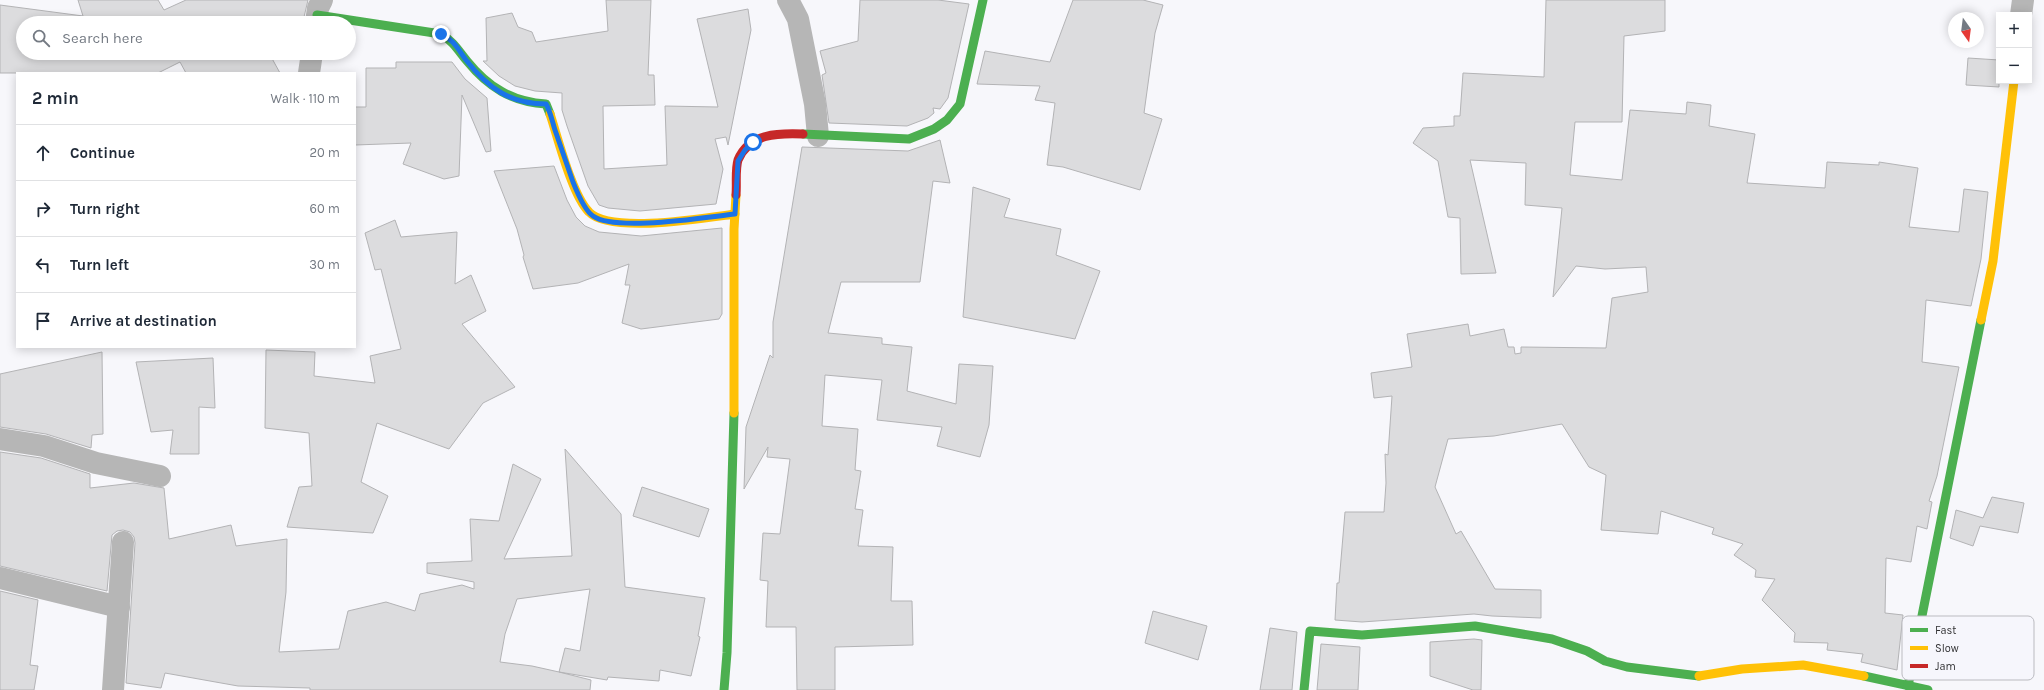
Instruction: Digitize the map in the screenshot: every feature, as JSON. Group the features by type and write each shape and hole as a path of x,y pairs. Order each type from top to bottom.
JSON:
{"street":[{"path":"788,0 798,19 814,104 818,136"},
{"path":"724,690 727,653 733,430 735,214 738,161 749,146 764,137 776,134 909,139 934,129 947,120 960,104 983,0"},
{"path":"2021,12 2023,0"},
{"path":"319,13 336,16"},
{"path":"356,19 441,34 453,40 481,79 495,91 529,104 546,104 551,112 554,128 574,183 584,206 592,216 606,222 645,223 735,214"},
{"path":"309,72 311,60"},
{"path":"1922,616 1993,261 2014,84"},
{"path":"0,439 44,446 96,463 160,476"},
{"path":"113,690 123,542"},
{"path":"0,578 119,608"},
{"path":"1304,690 1310,631 1362,636 1475,626 1552,639 1587,651 1605,662 1659,672 1699,676 1742,669 1803,665 1847,672 1928,690"},
{"path":"1908,686 1909,680"}],"building":[{"path":"78,0 158,0 164,10 186,0 308,0 304,16 83,16"},
{"path":"606,0 651,0 648,75 654,75 655,105 603,106 604,169 667,165 665,106 718,107 697,19 748,9 751,30 728,145 726,137 715,139 723,169 716,204 640,211 608,208 599,205 588,186 567,126 562,110 562,93 535,91 515,86 499,76 483,61 487,61 486,18 512,13 518,27 532,32 536,42 608,31"},
{"path":"860,0 938,0 969,4 948,98 940,109 933,108 934,113 928,118 907,126 829,123 822,75 826,73 820,51 858,41"},
{"path":"1073,0 1143,0 1163,5 1155,33 1144,113 1162,119 1140,190 1063,167 1047,165 1055,103 1035,100 1040,86 977,84 985,51 1050,62"},
{"path":"1546,0 1665,0 1665,31 1624,36 1622,122 1575,122 1570,175 1622,180 1630,110 1686,114 1687,102 1711,105 1709,126 1755,134 1747,183 1825,188 1827,162 1879,165 1879,162 1918,168 1909,227 1959,232 1964,189 1988,192 1981,259 1971,306 1926,300 1922,362 1959,367 1937,476 1929,501 1932,502 1927,529 1917,526 1911,562 1886,558 1885,613 1903,615 1897,670 1861,662 1863,654 1827,650 1828,643 1794,642 1795,633 1762,600 1775,579 1755,577 1756,570 1734,555 1743,544 1712,534 1714,528 1661,511 1658,534 1601,530 1606,475 1589,467 1562,424 1494,436 1448,439 1435,487 1456,534 1461,531 1495,589 1541,590 1541,618 1474,614 1362,622 1335,620 1337,583 1339,583 1345,512 1384,512 1386,483 1385,454 1388,455 1392,396 1374,398 1371,373 1412,367 1407,334 1468,324 1470,336 1504,329 1508,347 1514,347 1515,354 1521,353 1521,347 1606,348 1612,298 1648,292 1646,267 1605,269 1576,266 1553,297 1562,208 1525,205 1526,163 1470,160 1496,273 1461,274 1460,218 1448,217 1438,161 1413,143 1423,128 1454,126 1454,116 1460,116 1463,73 1544,77"},
{"path":"0,5 83,16 16,16 16,60 273,60 279,72 185,72 180,62 160,72 0,73"},
{"path":"1968,58 1996,60 1996,84 1999,84 1999,87 1966,85"},
{"path":"396,62 452,62 465,79 487,98 491,151 486,152 462,95 459,176 444,179 403,164 411,143 356,145 356,107 366,107 366,68 396,68"},
{"path":"940,140 950,183 933,181 920,282 841,282 828,333 882,338 882,344 912,347 907,391 956,404 959,364 993,366 989,425 980,457 937,446 942,427 877,420 882,380 825,375 822,426 858,429 855,470 861,471 855,509 863,510 858,546 893,547 891,601 912,601 913,645 835,647 835,690 797,690 796,627 766,627 768,581 760,580 763,533 780,534 790,459 767,457 768,447 744,489 746,427 770,355 773,358 773,322 802,147 908,151"},
{"path":"554,166 567,200 576,217 585,226 599,232 641,236 722,228 722,314 719,319 641,329 622,323 630,285 625,285 629,264 578,283 533,289 523,257 524,255 517,229 494,171"},
{"path":"973,187 1010,199 1004,217 1061,229 1056,255 1100,271 1075,339 963,317"},
{"path":"395,220 401,237 457,232 455,284 471,275 486,311 462,324 515,387 483,403 449,449 377,423 361,482 388,496 373,533 287,527 299,487 312,486 309,433 265,428 266,350 315,352 314,376 375,383 370,356 401,349 381,269 375,270 365,233"},
{"path":"102,352 103,434 92,435 91,448 46,434 0,427 0,374"},
{"path":"213,358 215,408 199,407 199,454 170,454 173,430 151,432 136,362"},
{"path":"565,449 621,514 625,587 705,598 698,636 700,637 691,676 660,670 659,681 608,677 607,680 559,672 591,680 590,690 310,690 310,688 238,686 165,673 161,688 126,683 135,543 134,537 130,532 123,530 117,531 112,535 107,591 0,566 0,452 41,458 90,474 90,488 134,483 164,488 169,539 231,525 236,546 287,539 286,592 279,652 339,649 348,611 386,602 415,611 420,594 462,585 474,589 474,582 427,573 427,563 472,561 470,519 499,521 513,464 541,479 504,559 572,556","holes":["590,589 580,651 565,648 559,672 532,666 500,662 505,634 517,599"]},
{"path":"642,487 709,509 699,537 633,516"},
{"path":"1992,497 2024,503 2018,533 1980,526 1973,546 1950,538 1956,510 1983,518"},
{"path":"0,591 38,600 30,665 38,666 34,690 0,690"},
{"path":"1153,611 1207,626 1198,660 1145,643"},
{"path":"1270,628 1297,632 1292,690 1260,690"},
{"path":"1474,639 1482,640 1481,690 1473,690 1430,676 1430,642"},
{"path":"1321,644 1360,647 1358,690 1317,690"}],"traffic: fast":[{"path":"803,134 909,139 934,129 947,120 960,104 983,0"},
{"path":"317,15 324,16"},
{"path":"356,21 441,34 452,43 475,70 492,86 502,92 522,100 546,104 550,114"},
{"path":"1922,616 1981,320"},
{"path":"724,690 727,653 734,413"},
{"path":"1304,690 1310,631 1362,635 1475,626 1552,639 1587,651 1605,661 1627,667 1699,676"},
{"path":"1864,676 1928,690"},
{"path":"1908,686 1909,680"}],"traffic: slow":[{"path":"1981,320 1993,261 2014,84"},
{"path":"550,114 566,166 577,193 589,212 600,219 616,222 659,223 735,214"},
{"path":"734,413 734,229 736,195"},
{"path":"1699,676 1742,669 1803,665 1864,676"}],"traffic: jam":[{"path":"736,195 738,160 749,144 766,136 803,134"}],"route":[{"path":"441,34 453,40 481,79 495,91 529,104 546,104 551,112 554,128 584,206 592,216 606,222 645,223 735,214 738,161 745,150 753,142"}]}
